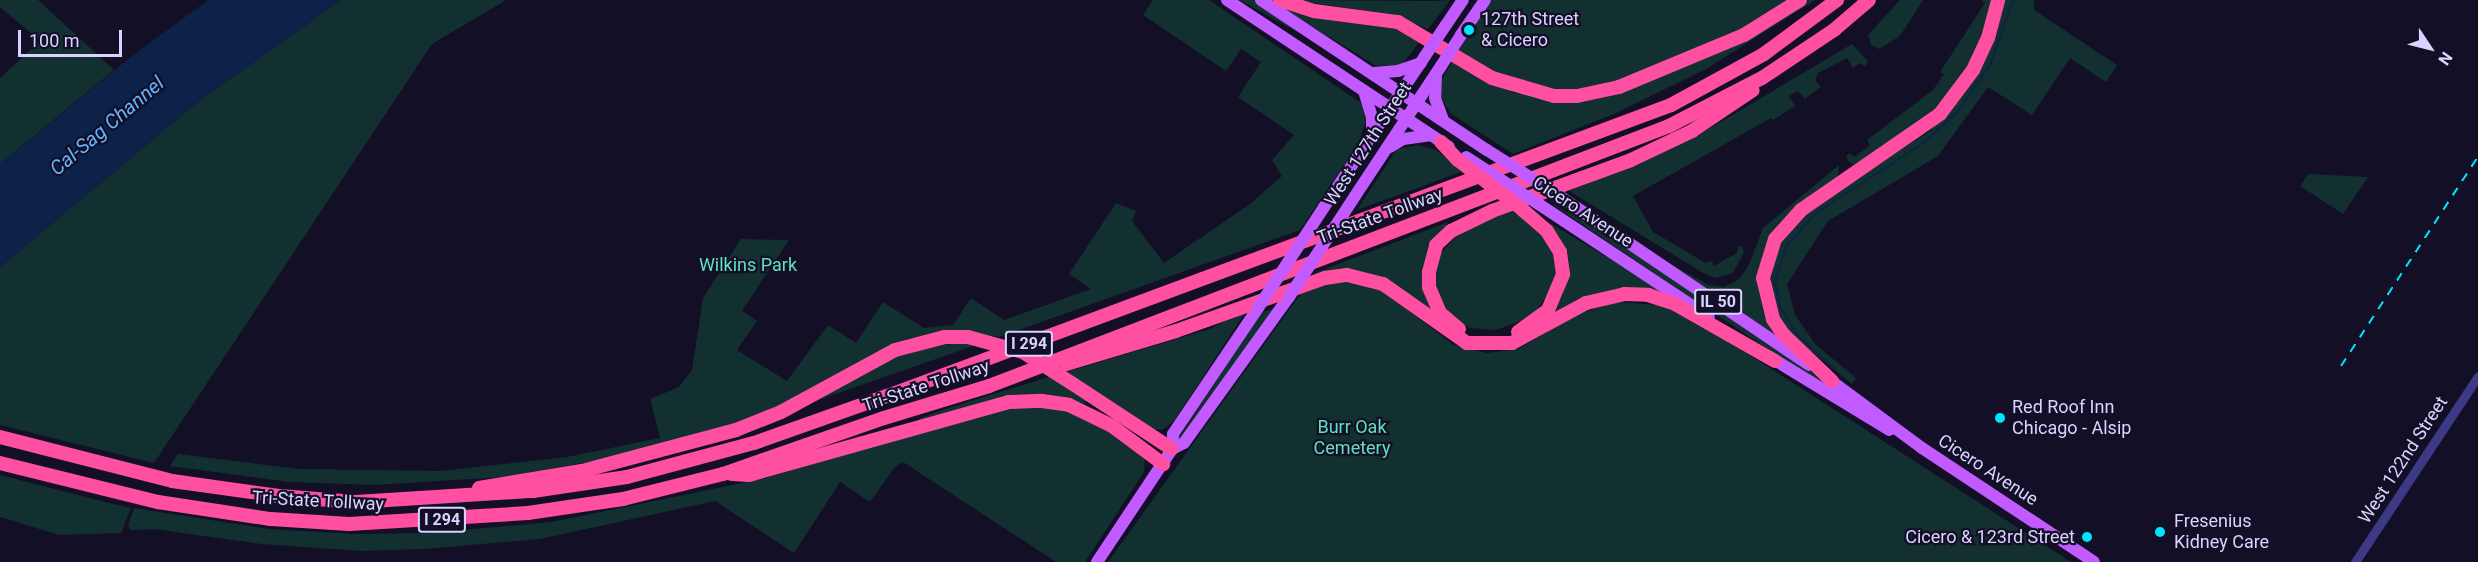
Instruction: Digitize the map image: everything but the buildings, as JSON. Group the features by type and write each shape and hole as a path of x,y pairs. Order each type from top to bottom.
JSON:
{"highway":[{"path":"1280,0 1314,11 1398,22 1517,88 1554,96 1577,96 1619,87 1709,51 1744,35 1800,0"},
{"name":"Tri-State Tollway","path":"0,437 172,481 279,496 356,502 533,491 627,477 776,435 1205,281 1671,105 1764,54 1837,0"},
{"name":"Tri-State Tollway","path":"0,463 158,502 293,520 349,524 430,521 528,513 623,499 723,474 989,386 1669,126 1762,78 1834,30 1869,0"},
{"path":"1832,381 1783,334 1773,319 1763,278 1775,239 1801,210 1940,114 1973,70 1988,38 1998,0"},
{"path":"1436,138 1462,159 1522,209 1547,231 1560,252 1563,274 1556,297 1548,310 1519,331 1499,337 1465,334 1440,313 1430,286 1429,272 1436,246 1450,231 1492,211 1631,160 1692,130 1834,30"},
{"path":"989,386 1176,332 1325,278 1347,275 1383,284 1467,343 1512,343 1586,303 1615,295 1648,295 1675,304 1775,361"},
{"path":"415,498 582,471 736,430 781,412 895,350 945,337 968,337 1023,352 1172,449"},
{"path":"723,474 749,475 1009,402 1042,401 1069,405 1112,426 1163,464"}],"main road":[{"path":"1227,0 1436,138"},
{"name":"Cicero Avenue","path":"1261,0 1558,195 1832,381 1922,448"},
{"name":"West 127th Street","path":"1097,562 1172,449 1173,434 1463,0"},
{"name":"West 127th Street","path":"1172,449 1184,443 1289,297 1485,0"},
{"path":"1374,73 1398,71 1423,59"},
{"path":"1438,70 1435,98 1443,120"},
{"path":"1364,91 1372,118 1372,136"},
{"path":"1386,149 1403,139 1436,138"},
{"name":"Cicero Avenue","path":"1462,159 1537,203 1775,361 1922,448 2094,562"}],"street":[{"name":"West 122nd Street","path":"2355,562 2478,375"}],"green space":[{"path":"0,0 38,0 114,70 0,164 0,78 40,41 0,7"},
{"path":"341,0 506,0 432,44 154,463 0,425 0,267 199,101"},
{"name":"Wilkins Park","path":"1153,0 1209,0 1364,105 1366,119 1359,143 1300,230 999,337 964,332 907,339 791,401 722,429 611,458 504,477 375,485 289,482 170,466 178,454 299,469 440,471 567,457 660,438 650,399 679,387 692,370 703,298 741,239 789,240 742,311 757,321 737,350 787,381 828,325 856,343 883,302 924,328 953,325 971,298 1004,320 1091,289 1069,274 1116,203 1136,211 1132,221 1164,263 1250,204 1282,176 1272,160 1294,135 1238,97 1261,62 1241,49 1226,71 1143,15"},
{"path":"1239,0 1254,0 1313,38 1312,40"},
{"path":"1295,0 1450,0 1428,29 1392,15"},
{"path":"1490,0 1791,0 1737,32 1615,82 1569,90 1548,89 1496,73 1459,50"},
{"path":"1809,0 1815,0 1706,69 1614,114 1513,154 1450,113 1439,93 1440,82 1454,59 1514,93 1578,100 1786,16"},
{"path":"1900,0 1923,0 1900,36 1879,49 1871,45 1868,35"},
{"path":"1981,0 1992,0 1984,30 1971,61 1946,97 1921,123 1856,166 1850,163 1846,157 1849,153 1854,157 1870,146 1867,140 1933,90 1944,74 1940,72 1985,3"},
{"path":"2003,0 2034,0 2034,10 2117,65 2106,82 2070,58 2032,115 1988,87 1938,156 1828,221 1787,284 1795,315 1816,345 1856,378 1852,384 1786,331 1770,292 1773,261 1788,230 1813,207 1930,131 1962,94"},
{"path":"1276,4 1387,24 1423,37 1402,65 1376,66"},
{"path":"1852,44 1868,61 1865,67 1860,63 1853,68 1847,58 1818,73 1815,80 1821,87 1805,99 1798,91 1789,96 1795,106 1633,196 1653,232 1706,263 1711,261 1714,266 1737,253 1738,246 1742,247 1744,252 1733,273 1715,278 1705,274 1569,191 1690,140"},
{"path":"1418,145 1436,150 1464,171 1357,210 1397,149"},
{"path":"1839,165 1838,178 1796,207 1779,224 1766,247 1760,271 1779,337 1670,264 1709,285 1724,287 1738,280 1748,267 1763,228"},
{"path":"2308,174 2368,177 2343,214 2300,186"},
{"path":"1552,204 1623,241 1858,404 1855,408"},
{"path":"1513,209 1552,245 1557,263 1556,281 1538,309 1526,319 1496,330 1470,328 1455,320 1443,305 1436,287 1435,268 1440,254 1460,232"},
{"path":"1448,222 1429,251 1438,317 1394,285 1312,277 1315,273"},
{"path":"1548,222 1676,298 1643,291 1545,321 1562,297 1567,280 1564,247"},
{"name":"Burr Oak Cemetery","path":"1341,281 1382,291 1454,345 1487,353 1518,349 1579,314 1614,302 1660,305 1686,314 2071,562 1108,562 1304,289"},
{"path":"1248,308 1175,420 1162,430 1150,428 1066,372 1210,329"},
{"path":"1274,308 1180,441 1177,440 1261,313"},
{"path":"952,343 979,344 807,404 896,355"},
{"path":"1052,376 1087,399 1085,404 1062,397 1003,397 920,421 920,418 945,409"},
{"path":"1030,405 1076,412 1097,422 1145,458 1144,472 1085,562 1056,562 903,462 894,468 870,502 840,482 794,553 715,501 540,539 424,549 361,551 262,544 154,529 130,530 128,525 134,508 269,529 356,534 429,533 551,522 762,479 1005,407"},
{"path":"0,475 131,508 121,533 59,535 0,517"}],"water":[{"name":"Cal-Sag Channel","path":"208,0 341,0 199,101 0,267 0,164 131,57"}],"waterway":[{"path":"1835,369 1797,335 1780,307 1775,281 1787,245 1815,214 1926,141 1959,110 1991,63 2013,0"}],"railway":[{"path":"2341,366 2478,157"}],"place":[{"name":"127th Street & Cicero","path":"1469,30"},
{"name":"Red Roof Inn Chicago - Alsip","path":"2000,418"},
{"name":"Fresenius Kidney Care","path":"2160,532"},
{"name":"Cicero & 123rd Street","path":"2087,537"}]}
